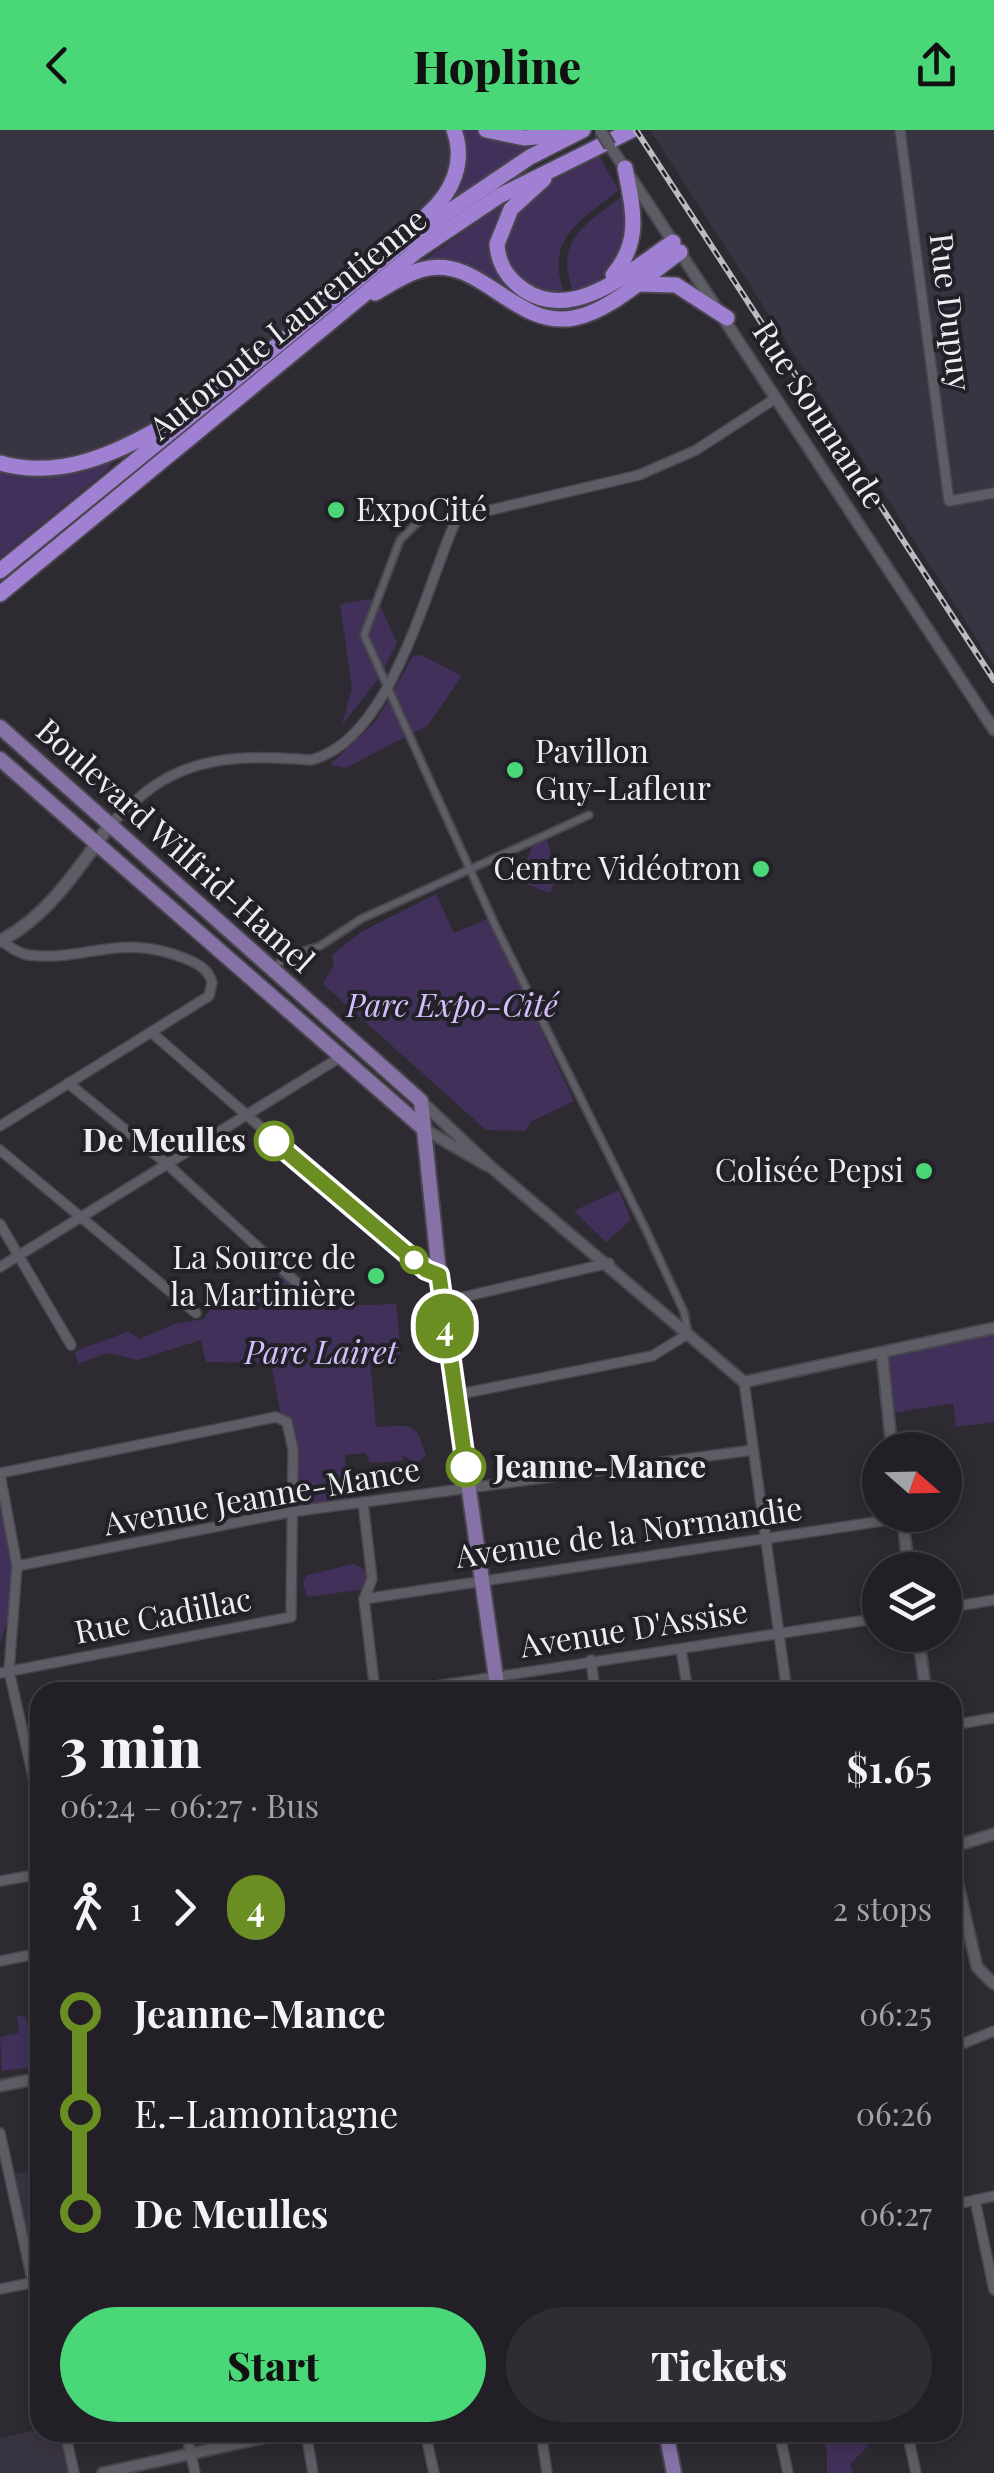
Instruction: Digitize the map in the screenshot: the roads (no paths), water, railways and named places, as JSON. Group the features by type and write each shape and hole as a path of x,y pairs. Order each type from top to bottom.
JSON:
{"highway":[{"path":"404,242 450,190 458,166 454,130"},
{"path":"486,130 544,138 583,130"},
{"name":"Autoroute Laurentienne","path":"0,571 404,242 499,177 583,130"},
{"name":"Autoroute Laurentienne","path":"0,594 341,312 451,227 579,152 632,130"},
{"path":"579,152 511,209 500,229 498,256 509,277 543,298 564,300 600,290 676,247"},
{"path":"600,290 624,262 634,240 634,212 625,168"},
{"path":"341,312 408,275 436,267 464,272 519,309 557,320 586,314 634,284 676,247"},
{"path":"634,284 676,285 726,318"},
{"path":"0,463 45,469 82,463 126,448 205,402"}],"main road":[{"name":"Boulevard Wilfrid-Hamel","path":"0,728 112,823 420,1101"},
{"name":"Boulevard Wilfrid-Hamel","path":"0,759 424,1129"},
{"path":"0,941 20,929 56,895 112,823"},
{"path":"420,1101 442,1302 497,1682"},
{"path":"668,2442 674,2473"}],"street":[{"name":"Rue Soumande","path":"600,130 994,730"},
{"name":"Rue Dupuy","path":"900,130 949,501 994,493"},
{"path":"112,823 168,776 207,761 228,757 321,758 360,728 386,686 457,518 639,476 696,450 776,398"},
{"path":"423,517 400,540 364,635 470,868 646,1230 684,1312 688,1334 652,1356 455,1395"},
{"path":"272,970 285,957 320,946 361,919 589,814"},
{"path":"0,941 30,955 102,946 148,948 204,969 211,976 209,996 0,1126"},
{"path":"152,1033 426,1270 439,1275"},
{"path":"0,1267 339,1058"},
{"path":"68,1082 166,1163 296,1282"},
{"name":"Boulevard Wilfrid-Hamel","path":"420,1101 491,1167 744,1382"},
{"name":"Boulevard Wilfrid-Hamel","path":"424,1129 466,1157 491,1167"},
{"path":"0,1150 83,1214 196,1312"},
{"path":"0,1224 71,1345"},
{"path":"442,1302 609,1264"},
{"path":"786,1682 744,1382 994,1328"},
{"path":"882,1353 890,1432"},
{"path":"30,1750 4,1672 17,1566 0,1473 276,1417 287,1422 294,1450 290,1512"},
{"name":"Avenue Jeanne-Mance","path":"17,1566 290,1512 753,1450"},
{"path":"363,1502 372,1579 364,1599 373,1682"},
{"name":"Rue Cadillac","path":"4,1672 291,1617 290,1512"},
{"name":"Avenue de la Normandie","path":"364,1599 862,1522"},
{"path":"962,1605 994,1600"},
{"name":"Avenue D'Assise","path":"455,1682 862,1620"},
{"path":"680,1649 686,1682"},
{"path":"920,1652 925,1682"},
{"path":"590,1660 594,1682"},
{"path":"962,1723 994,1718"},
{"path":"962,1844 994,1834"},
{"path":"0,1881 30,1876"},
{"path":"962,1901 978,1967 994,1984"},
{"path":"0,1961 30,1955"},
{"path":"962,2044 994,2031"},
{"path":"0,2086 30,2080"},
{"path":"0,2133 30,2257"},
{"path":"962,2203 994,2196"},
{"path":"975,2200 994,2290"},
{"path":"0,2289 30,2283"},
{"path":"67,2442 74,2473"},
{"path":"188,2442 195,2473"},
{"path":"103,2473 242,2442"},
{"path":"308,2442 314,2473"},
{"path":"428,2442 434,2473"},
{"path":"543,2442 548,2473"},
{"path":"781,2442 788,2473"},
{"path":"909,2442 916,2473"}],"railway":[{"path":"636,130 994,680"}],"place":[{"name":"ExpoCité","path":"336,510"},
{"name":"Pavillon Guy-Lafleur","path":"515,770"},
{"name":"Centre Vidéotron","path":"761,869"},
{"name":"De Meulles","path":"274,1141"},
{"name":"Colisée Pepsi","path":"924,1171"},
{"name":"La Source de la Martinière","path":"376,1276"},
{"name":"Jeanne-Mance","path":"466,1467"}],"park label":[{"name":"Parc Expo-Cité","path":"452,1006"},
{"name":"Parc Lairet","path":"321,1353"}]}
